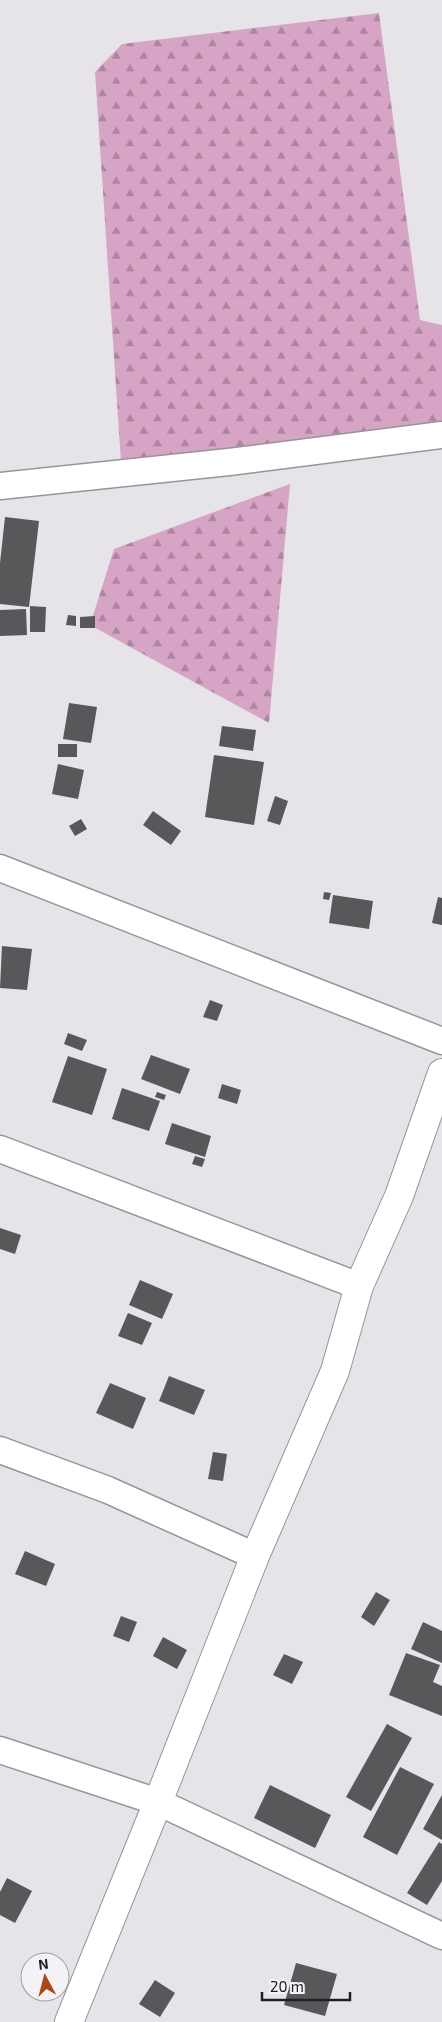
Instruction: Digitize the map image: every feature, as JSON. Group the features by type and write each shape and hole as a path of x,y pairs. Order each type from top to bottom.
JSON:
{"street":[{"path":"0,486 229,462 442,435"},
{"path":"0,868 442,1041"},
{"path":"69,2022 255,1556 335,1371 359,1286 399,1196 442,1073"},
{"path":"0,1149 359,1286"},
{"path":"0,1450 108,1490 255,1556"},
{"path":"0,1750 158,1802 442,1936"}],"green space":[{"path":"379,13 420,320 442,325 442,427 121,462 95,72 122,44"},
{"path":"290,484 269,723 90,625 114,549"}],"building":[{"path":"5,517 39,521 29,607 0,604 0,563"},
{"path":"30,606 46,607 45,632 30,632"},
{"path":"26,609 27,635 0,636 0,610"},
{"path":"68,615 76,616 76,626 66,625"},
{"path":"95,616 95,628 80,628 80,617"},
{"path":"69,703 97,707 91,743 63,739"},
{"path":"222,726 256,730 253,751 219,746"},
{"path":"58,744 77,744 77,757 58,757"},
{"path":"214,755 264,762 254,825 205,817"},
{"path":"58,764 84,770 78,799 52,794"},
{"path":"275,796 288,801 280,825 267,821"},
{"path":"153,811 181,831 171,845 143,825"},
{"path":"81,819 87,829 75,836 69,826"},
{"path":"324,892 331,893 329,900 323,899"},
{"path":"333,895 373,901 369,929 329,923"},
{"path":"438,897 442,898 442,925 432,923"},
{"path":"2,946 32,949 27,990 0,988"},
{"path":"210,1000 223,1005 217,1021 203,1017"},
{"path":"68,1033 87,1040 82,1051 64,1044"},
{"path":"151,1055 190,1069 180,1094 141,1079"},
{"path":"68,1056 107,1069 92,1115 52,1102"},
{"path":"222,1084 241,1090 237,1104 218,1098"},
{"path":"122,1088 160,1101 149,1131 112,1119"},
{"path":"157,1092 166,1095 164,1100 155,1097"},
{"path":"172,1123 211,1136 205,1157 165,1144"},
{"path":"195,1156 205,1159 202,1167 192,1164"},
{"path":"0,1228 21,1235 15,1254 0,1249"},
{"path":"140,1280 173,1294 162,1319 129,1305"},
{"path":"128,1313 152,1323 142,1345 118,1336"},
{"path":"169,1376 205,1390 194,1415 159,1401"},
{"path":"110,1383 146,1398 133,1429 96,1413"},
{"path":"213,1452 227,1454 223,1481 208,1479"},
{"path":"25,1551 55,1564 46,1586 15,1574"},
{"path":"376,1592 390,1600 374,1626 361,1617"},
{"path":"121,1616 137,1622 129,1642 113,1636"},
{"path":"423,1622 442,1631 442,1663 411,1649"},
{"path":"163,1637 187,1650 177,1669 153,1656"},
{"path":"406,1653 440,1665 433,1682 442,1686 442,1716 389,1695"},
{"path":"284,1654 303,1662 292,1684 273,1675"},
{"path":"387,1724 412,1738 371,1811 346,1797"},
{"path":"400,1767 434,1784 397,1855 363,1837"},
{"path":"270,1785 331,1815 315,1848 254,1818"},
{"path":"442,1795 442,1840 423,1829"},
{"path":"439,1842 442,1844 442,1881 427,1905 407,1893"},
{"path":"7,1878 32,1891 15,1923 0,1915 0,1892"},
{"path":"296,1963 337,1974 325,2016 284,2005"},
{"path":"155,1980 175,1993 160,2017 139,2004"}]}
